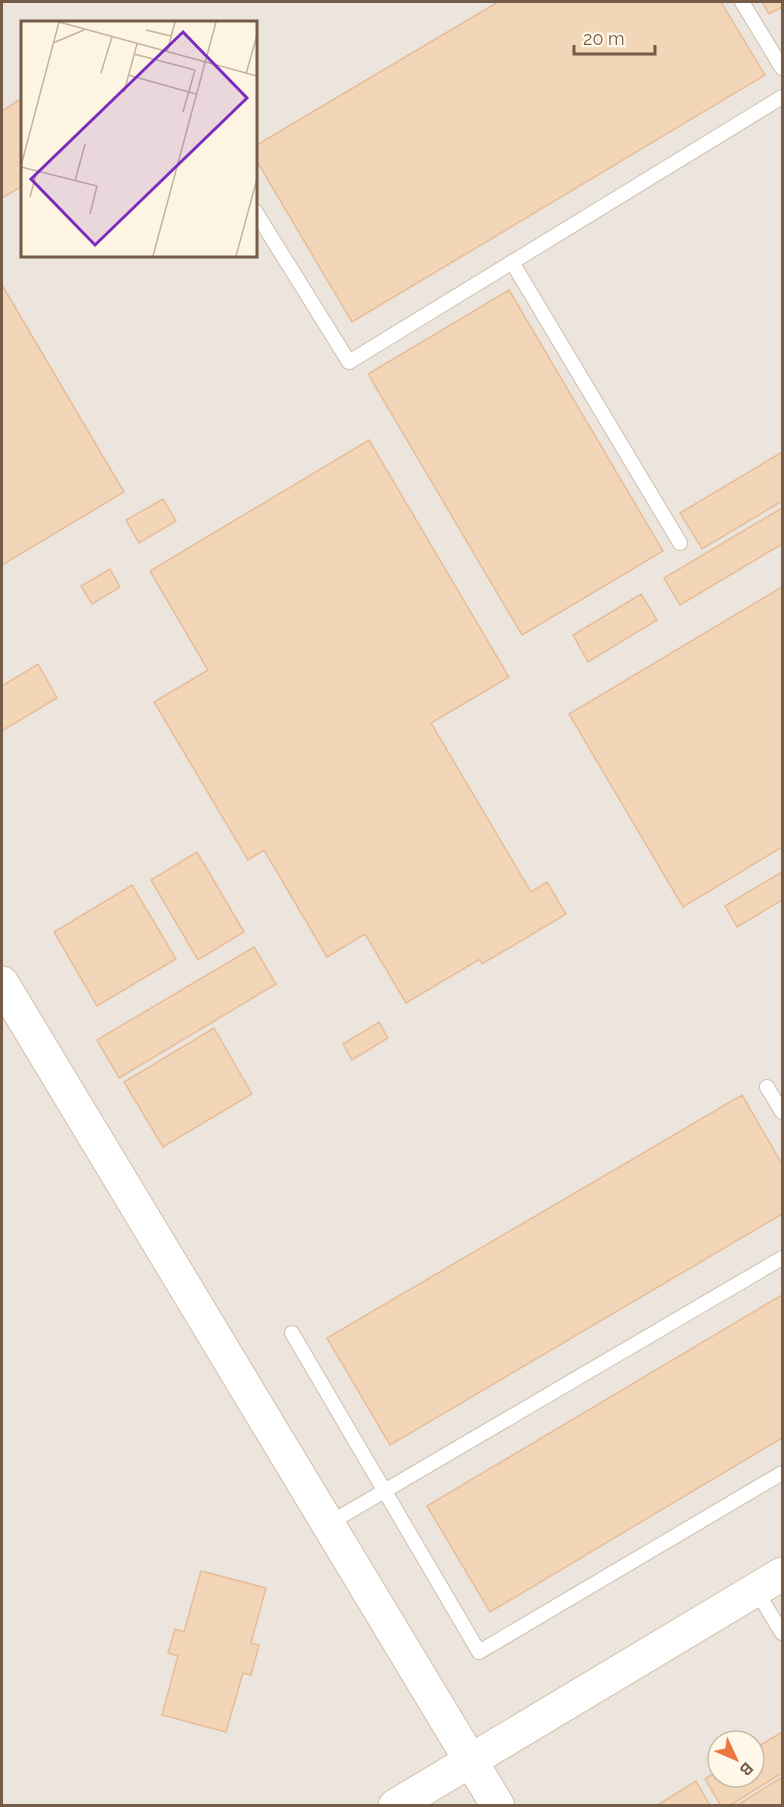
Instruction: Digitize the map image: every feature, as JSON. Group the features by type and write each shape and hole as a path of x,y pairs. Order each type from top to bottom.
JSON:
{"street":[{"path":"2,983 498,1806"},
{"path":"395,1806 769,1582"}],"lane":[{"path":"742,2 783,68"},
{"path":"256,213 349,362 783,97"},
{"path":"512,262 680,543"},
{"path":"767,1087 783,1112"},
{"path":"328,1524 783,1258"},
{"path":"292,1333 479,1652 783,1473"},
{"path":"769,1582 783,1633"}],"shaded area":[{"path":"2,2 782,2 782,1805 2,1805"}],"building":[{"path":"498,2 721,2 765,75 352,322 256,160 256,145"},
{"path":"762,2 782,2 782,7 769,14"},
{"path":"21,99 21,187 2,198 2,111"},
{"path":"2,285 124,492 2,565"},
{"path":"509,290 663,551 522,635 368,374"},
{"path":"369,440 509,677 431,723 531,892 547,882 566,914 482,964 480,959 406,1003 365,934 327,957 264,850 248,860 154,702 208,670 150,571"},
{"path":"782,452 782,501 702,549 680,513"},
{"path":"163,499 176,521 139,543 126,520"},
{"path":"782,508 782,544 680,605 664,578"},
{"path":"110,569 120,587 92,604 81,586"},
{"path":"782,587 782,847 683,907 569,714"},
{"path":"641,594 657,620 588,662 573,635"},
{"path":"38,664 57,698 2,731 2,686"},
{"path":"197,852 244,932 198,960 151,880"},
{"path":"782,872 782,900 737,927 725,906"},
{"path":"132,885 176,959 97,1006 54,932"},
{"path":"254,947 276,984 119,1078 97,1040"},
{"path":"379,1022 388,1038 352,1060 343,1044"},
{"path":"214,1028 252,1094 163,1147 124,1082"},
{"path":"742,1095 782,1164 782,1214 390,1445 327,1338"},
{"path":"782,1295 782,1438 490,1612 427,1506"},
{"path":"201,1571 266,1588 251,1643 259,1645 251,1675 243,1673 226,1732 162,1715 178,1656 168,1653 175,1629 184,1632"},
{"path":"782,1732 782,1773 766,1783 766,1742"},
{"path":"782,1777 782,1806 736,1806 766,1789"},
{"path":"696,1781 710,1806 656,1806"},
{"path":"711,1789 756,1789 729,1806 721,1806"}]}
